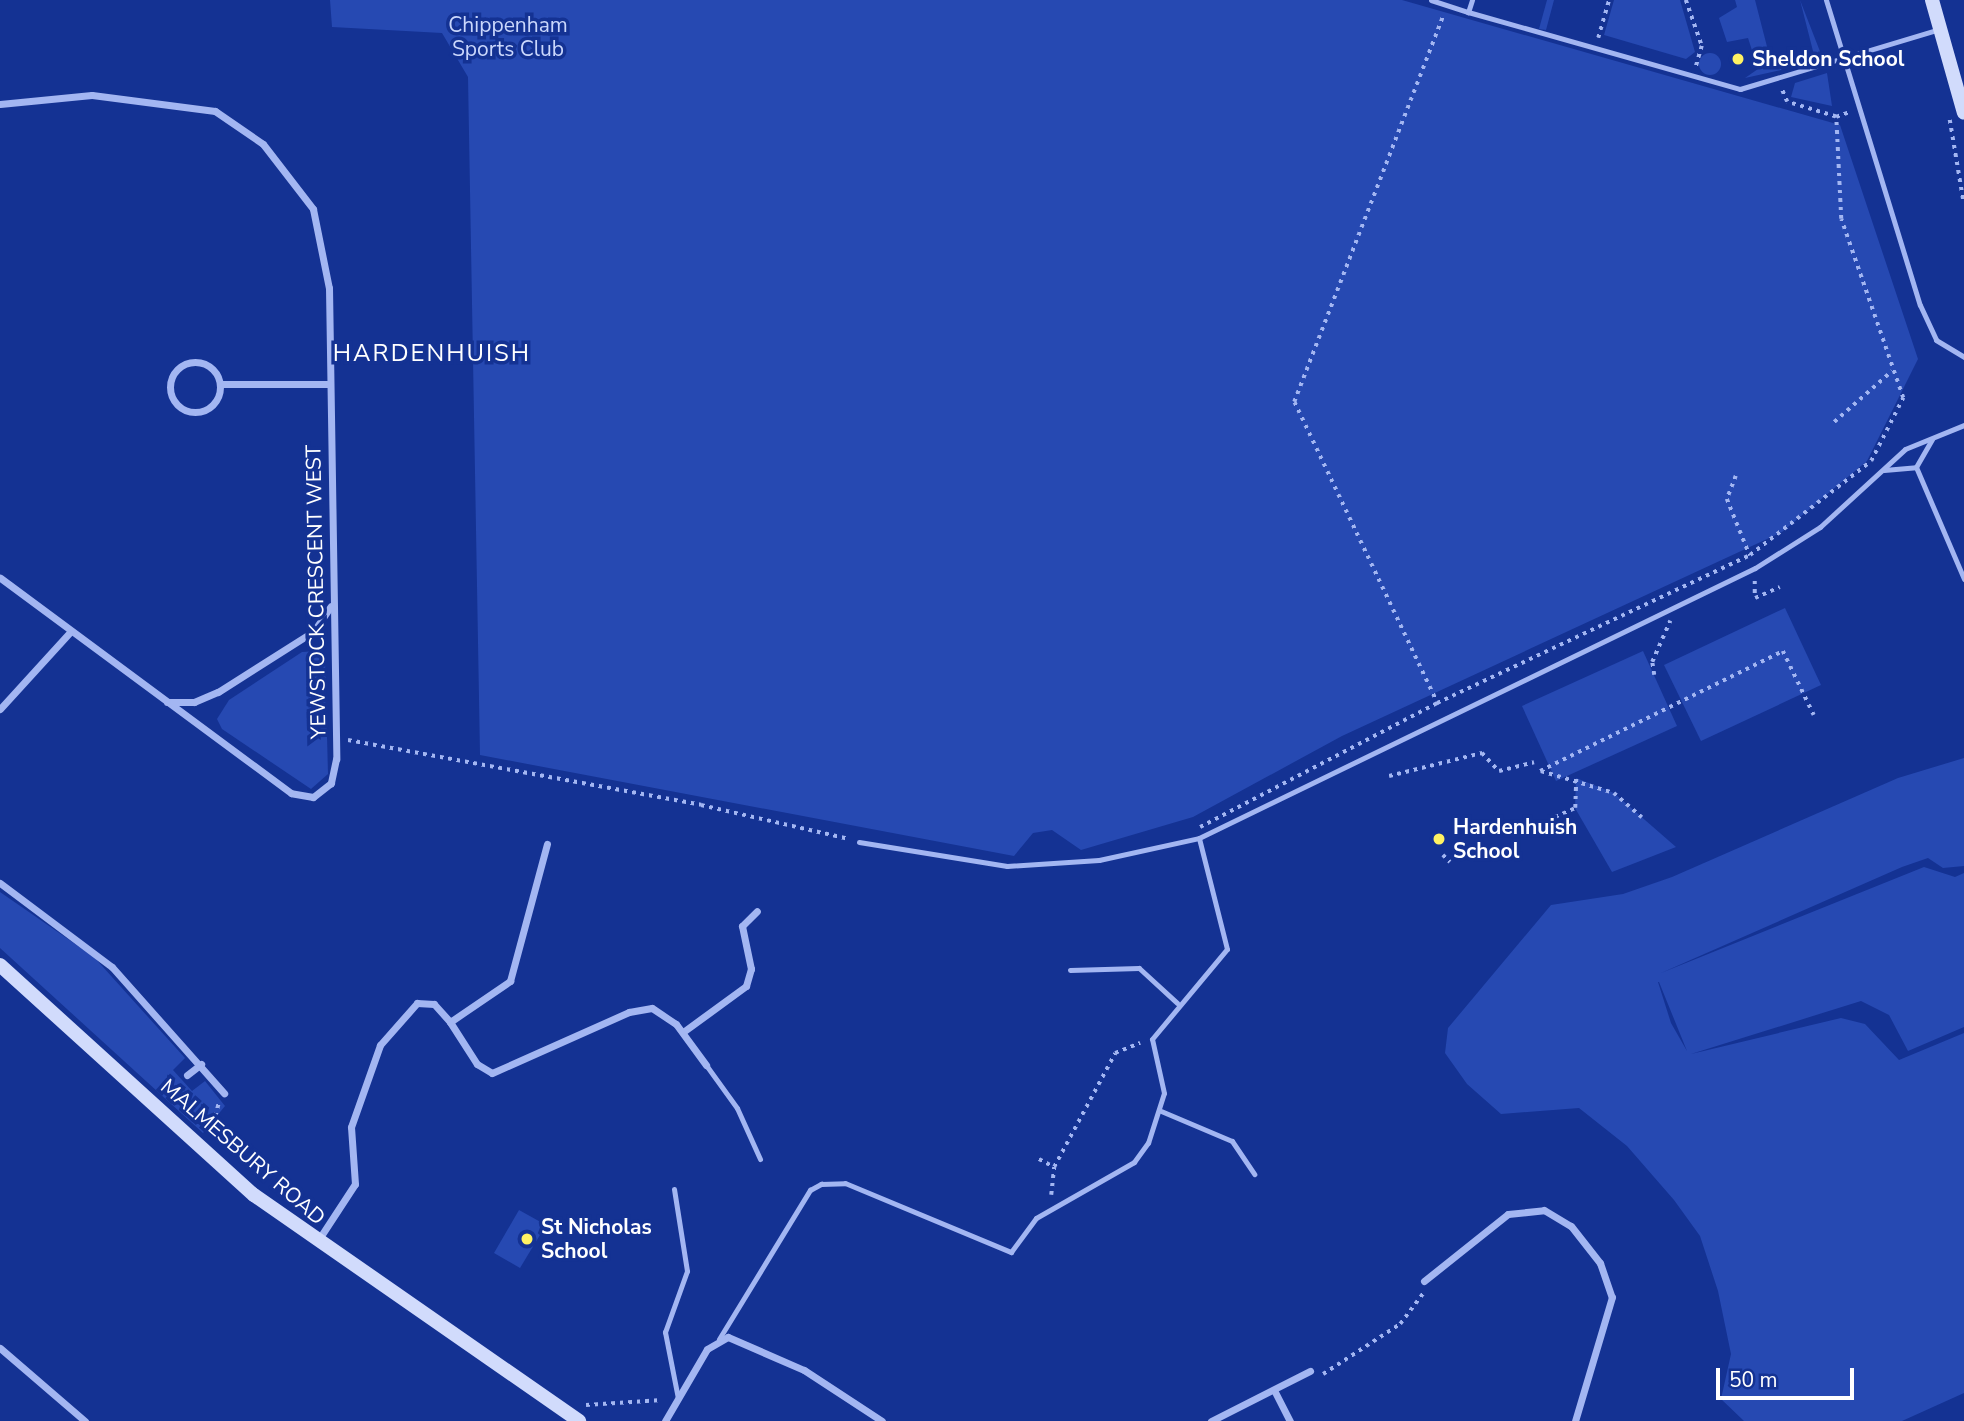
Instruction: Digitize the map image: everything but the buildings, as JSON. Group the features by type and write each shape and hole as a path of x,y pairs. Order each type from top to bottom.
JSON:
{"main road":[{"path":"1932,0 1964,113"},
{"name":"MALMESBURY ROAD","path":"0,965 215,1159 317,1243 579,1421"}],"street":[{"name":"YEWSTOCK CRESCENT WEST","path":"0,104 92,95 163,99 215,111 248,130 299,185 323,236 330,384 335,777 320,794 291,793 166,702"},
{"path":"190,363 206,365 220,384 217,399 200,412 179,407 171,394 172,378 190,363"},
{"path":"220,384 330,384"},
{"path":"0,578 166,702 184,704 218,692 314,631 333,598"},
{"path":"0,709 71,631"},
{"path":"450,1022 513,976 547,844"},
{"name":"MALMESBURY ROAD","path":"0,883 98,954 201,1064 224,1093"},
{"path":"682,1032 746,986 751,969 741,926 757,911"},
{"path":"317,1243 355,1184 351,1127 380,1045 421,1002 436,1005 490,1073 641,1008 664,1013 706,1065"},
{"name":"MALMESBURY ROAD","path":"187,1075 201,1064"},
{"path":"1424,1281 1508,1214 1544,1210 1572,1226 1600,1263 1612,1297 1575,1421"},
{"path":"665,1421 719,1339 753,1343 882,1421"},
{"path":"0,1348 85,1421"},
{"path":"1211,1421 1310,1371"},
{"path":"1274,1390 1290,1421"}],"lane":[{"path":"1431,0 1740,89 1940,29"},
{"path":"1468,12 1472,0"},
{"path":"1826,0 1928,328 1943,347 1964,358"},
{"path":"859,842 1007,866 1099,860 1199,838 1443,716 1755,568 1820,527 1905,449 1964,425"},
{"path":"1916,467 1932,438"},
{"path":"1884,470 1916,467"},
{"path":"1916,467 1964,579"},
{"path":"719,1339 810,1190 821,1184 845,1183 1010,1252 1021,1230 1050,1208 1112,1180 1134,1162 1161,1111 1164,1093 1152,1039 1177,1003 1227,949 1199,838"},
{"path":"1070,970 1139,968 1177,1003"},
{"path":"706,1065 737,1108 760,1159"},
{"path":"1161,1111 1232,1141 1254,1174"},
{"path":"674,1189 687,1271 666,1332 678,1398"}],"path":[{"path":"1595,47 1609,0"},
{"path":"1686,0 1702,46 1693,76"},
{"path":"1443,716 1294,402 1447,5"},
{"path":"1199,838 1200,822 1437,703 1750,555 1871,461 1903,398 1841,219 1836,117 1787,102 1778,79"},
{"path":"1834,422 1892,371"},
{"path":"1735,476 1727,499 1755,568 1755,598 1780,587"},
{"path":"1654,675 1652,662 1676,607"},
{"path":"1642,817 1614,793 1576,778 1540,771 1783,651 1814,715"},
{"path":"336,738 635,792 859,842"},
{"path":"1390,776 1482,753 1499,771 1534,762"},
{"path":"1555,817 1575,808 1576,778"},
{"path":"1443,855 1450,862"},
{"path":"1050,1208 1054,1167 1115,1053 1152,1039"},
{"path":"215,1159 212,1114 224,1093"},
{"path":"1039,1159 1054,1167"},
{"path":"1310,1371 1324,1374 1400,1324 1422,1301"},
{"path":"559,1408 678,1398"}],"green space":[{"name":"Chippenham Sports Club","path":"330,0 1402,0 1840,125 1918,359 1867,461 1782,532 1342,736 1193,817 1081,850 1052,830 1033,833 1014,856 480,755 468,77 442,33 332,27"},
{"path":"1547,0 1554,0 1546,30 1539,29"},
{"path":"1614,0 1680,0 1695,52 1686,59 1604,35"},
{"path":"1735,0 1755,0 1772,66 1786,64 1781,70 1745,78 1758,69 1748,38 1727,42 1719,18 1737,7"},
{"path":"1800,0 1821,54 1805,62 1814,55"},
{"path":"1710,53 1720,60 1721,64 1714,74 1710,75 1700,68 1699,64 1706,54"},
{"path":"1827,73 1832,106 1791,97 1795,83"},
{"path":"1785,608 1821,685 1701,741 1664,665"},
{"path":"318,651 325,658 328,774 311,789 222,729 217,719 229,700 302,652"},
{"path":"1643,651 1677,726 1556,781 1522,706"},
{"path":"1964,758 1964,866 1943,868 1928,858 1902,867 1661,973 1924,867 1955,877 1964,873 1964,1027 1908,1051 1889,1015 1861,1001 1691,1054 1841,1018 1865,1024 1899,1060 1964,1033 1964,1393 1902,1421 1744,1421 1721,1399 1731,1354 1718,1291 1700,1236 1674,1200 1627,1146 1579,1108 1501,1114 1467,1084 1445,1053 1448,1028 1551,905 1623,894 1672,877 1898,778","holes":["1659,982 1687,1051 1671,1023"]},
{"path":"1576,778 1614,793 1676,847 1612,872 1575,808"},
{"path":"0,892 94,957 185,1058 173,1070 192,1091 205,1081 225,1106 203,1133 0,948"},
{"path":"519,1210 546,1225 520,1268 494,1253"}],"place":[{"name":"Sheldon School","path":"1738,59"},
{"name":"Hardenhuish School","path":"1439,839"},
{"name":"St Nicholas School","path":"527,1239"}],"district":[{"name":"HARDENHUISH","path":"432,354"}]}
